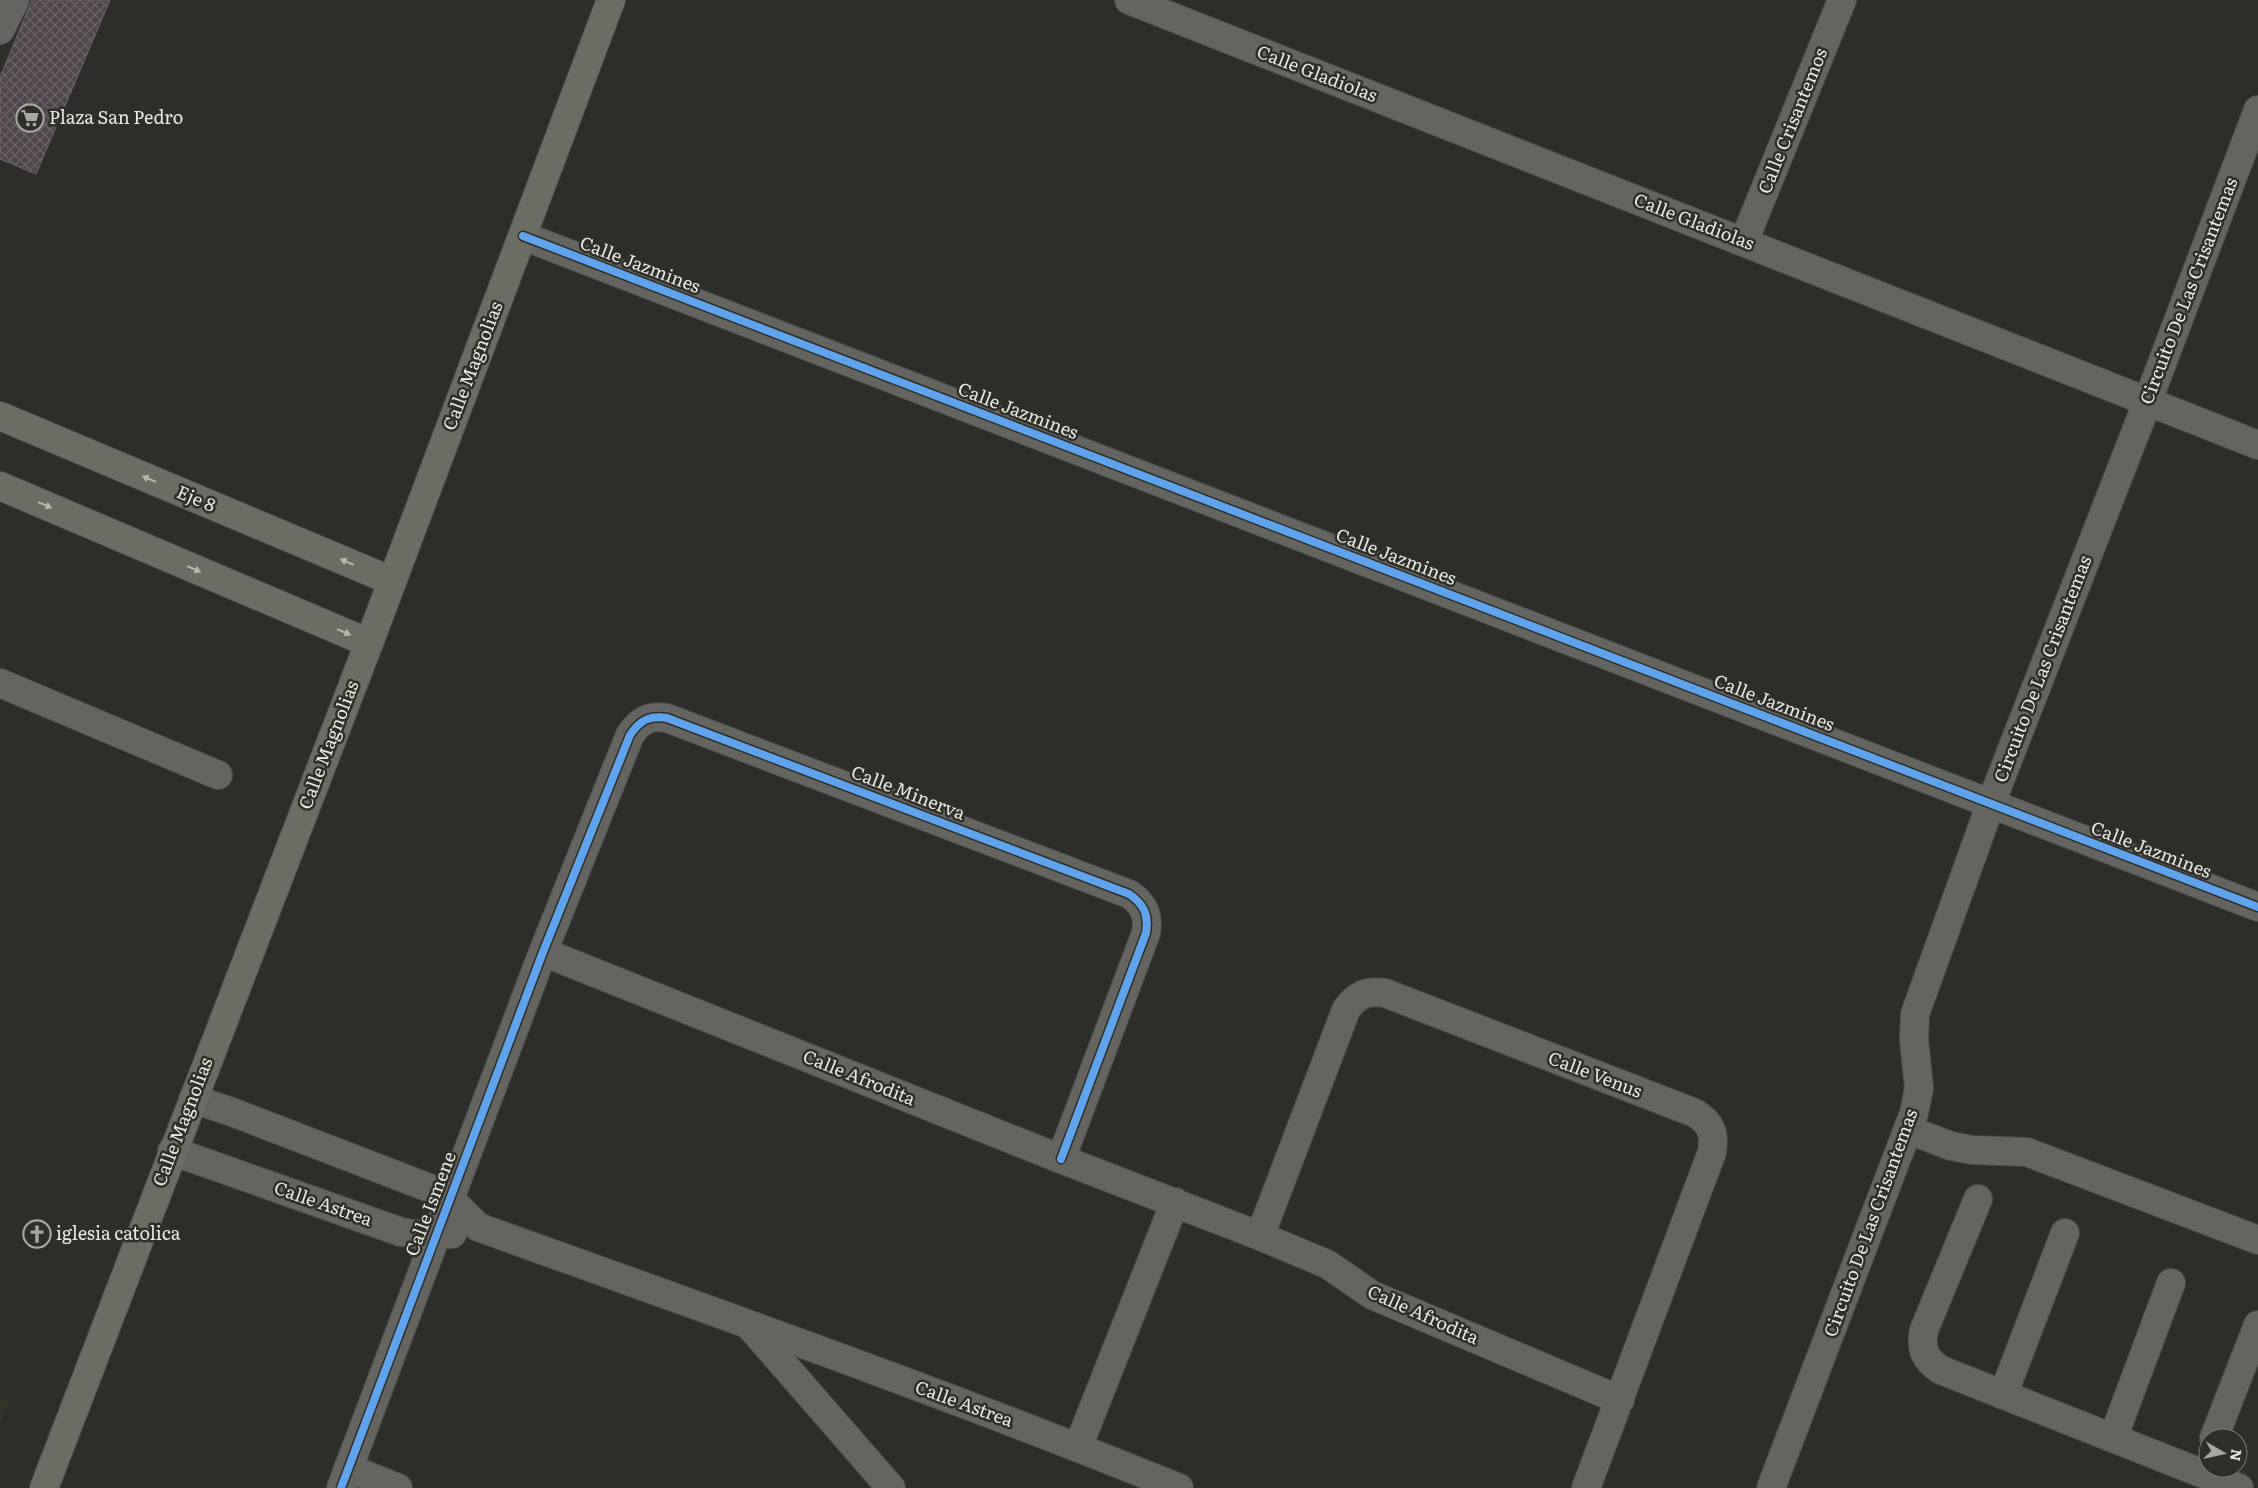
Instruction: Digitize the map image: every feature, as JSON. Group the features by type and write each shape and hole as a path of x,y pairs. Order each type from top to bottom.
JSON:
{"main road":[{"name":"Calle Magnolias","path":"44,1488 192,1099 369,643 611,0"},
{"name":"Eje 8","path":"0,416 392,581"},
{"path":"0,486 369,643"}],"street":[{"path":"0,30 15,0"},
{"name":"Calle Gladiolas","path":"1129,0 1744,241 2258,446"},
{"name":"Calle Crisantemos","path":"1744,241 1842,0"},
{"name":"Circuito De Las Crisantemas","path":"1771,1488 1908,1130 1918,1088 1914,1040 1915,1014 1991,803 2147,403 2258,110"},
{"name":"Calle Jazmines","path":"523,236 2258,907"},
{"path":"0,683 218,775"},
{"name":"Calle Minerva","path":"544,952 630,735 636,726 645,719 656,716 668,718 1129,894 1139,900 1145,910 1148,921 1146,933 1061,1159"},
{"name":"Calle Afrodita","path":"544,952 1061,1159 1260,1236 1326,1264 1380,1299 1620,1400"},
{"name":"Calle Ismene","path":"398,1488 344,1478 544,952"},
{"name":"Calle Venus","path":"1260,1236 1346,1010 1353,1000 1362,994 1374,991 1385,993 1695,1114 1705,1120 1712,1129 1714,1140 1712,1152 1586,1488"},
{"name":"Calle Astrea","path":"192,1099 232,1112 432,1189 449,1198 478,1227 748,1324 1078,1447 1179,1488"},
{"path":"1908,1130 1951,1146 1972,1150 2027,1152 2258,1240"},
{"name":"Calle Astrea","path":"172,1151 401,1232 436,1235 457,1234 478,1227"},
{"path":"1978,1198 1924,1330 1922,1342 1924,1353 1930,1363 1935,1367 2003,1395 2113,1438 2198,1461"},
{"path":"1078,1447 1174,1202"},
{"path":"2003,1395 2065,1233"},
{"path":"2113,1438 2171,1284"},
{"name":"Calle Astrea","path":"748,1324 891,1488"},
{"path":"2218,1428 2258,1325"},
{"path":"2225,1478 2239,1488"}],"shaded area":[{"path":"0,1397 9,1401 0,1425"}],"building":[{"name":"Plaza San Pedro","path":"32,0 110,0 36,174 0,159 0,77"}],"cycle path":[{"path":"523,236 2258,907"},
{"path":"341,1488 543,952 630,735 642,722 650,718 667,718 1129,894 1142,906 1147,921 1146,933 1061,1159"}],"place":[{"name":"Plaza San Pedro","path":"30,118"},
{"name":"iglesia catolica","path":"37,1234"}]}
